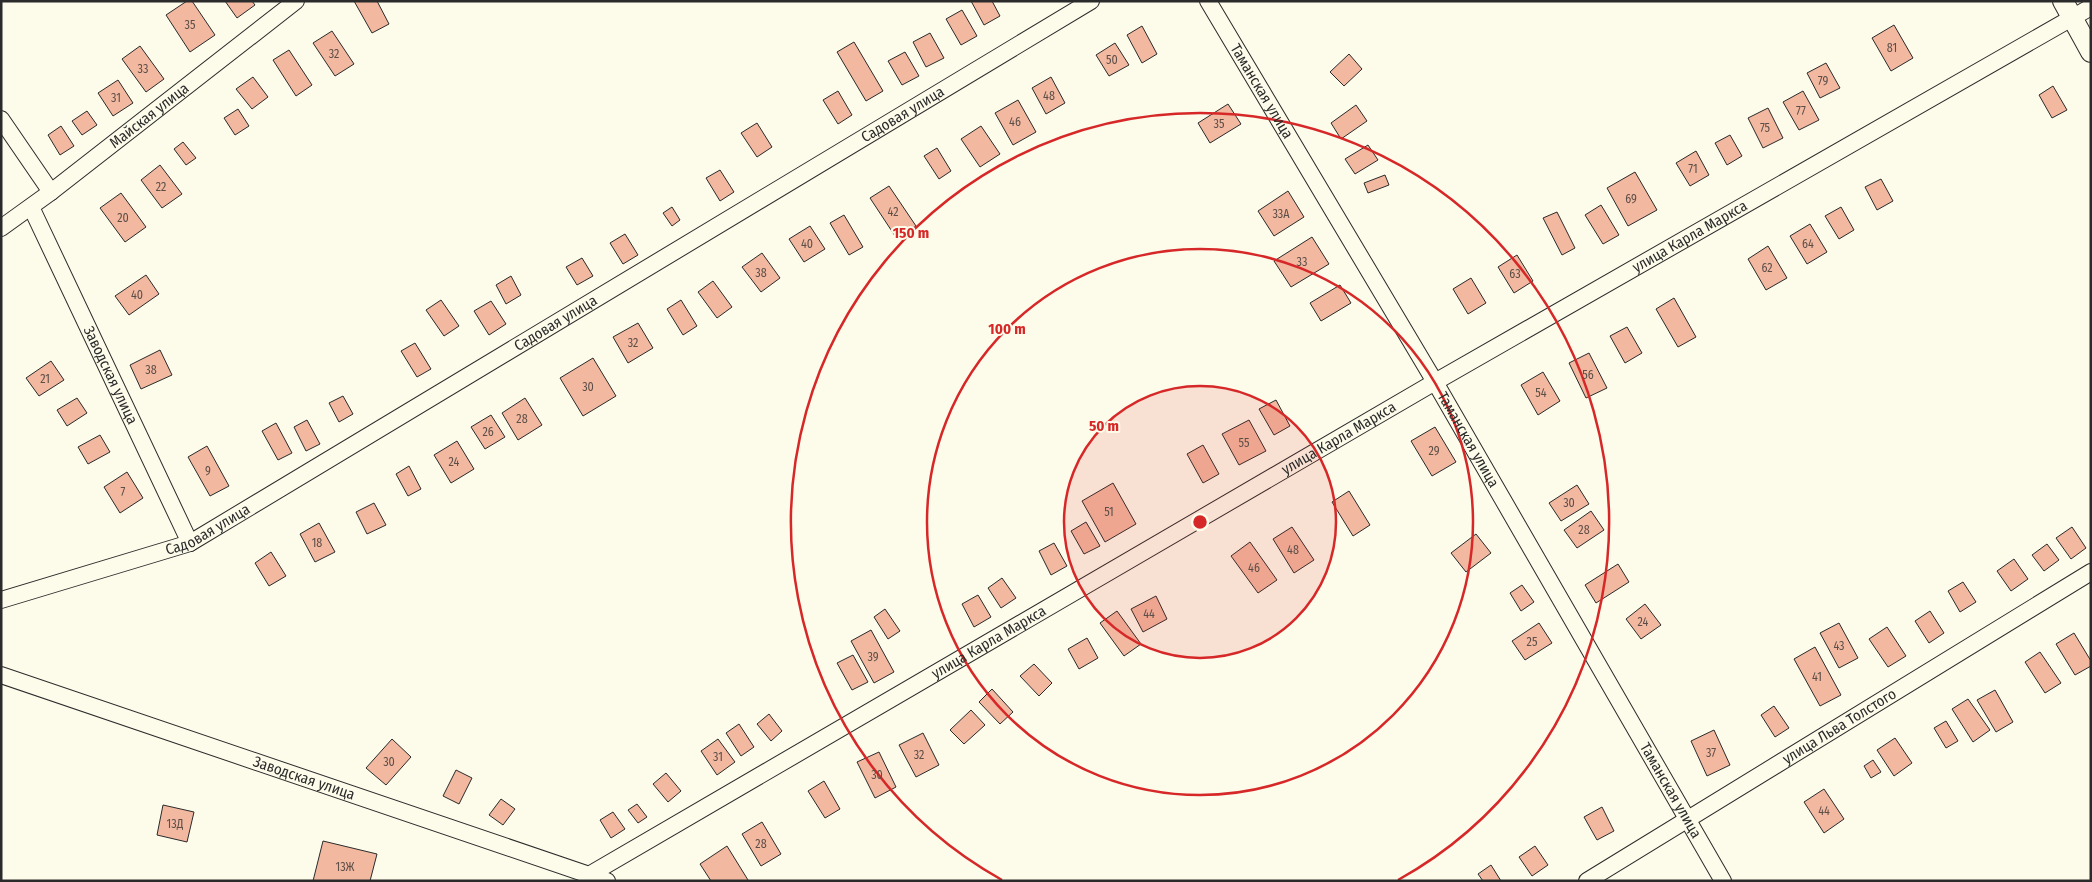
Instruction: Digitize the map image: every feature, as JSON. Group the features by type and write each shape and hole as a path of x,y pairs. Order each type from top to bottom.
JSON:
{"street":[{"name":"Майская улица","path":"1,228 32,207 296,1"},
{"name":"Садовая улица","path":"1,600 190,543 1091,1"},
{"name":"Таманская улица","path":"1208,1 1435,382 1723,881"},
{"name":"улица Карла Маркса","path":"588,878 2067,10 2091,7"},
{"path":"2067,10 2091,52"},
{"path":"1,119 51,192"},
{"name":"Заводская улица","path":"32,207 190,543"},
{"name":"улица Льва Толстого","path":"1587,881 2091,572"},
{"name":"Заводская улица","path":"1,675 588,878 607,881"}],"building":[{"path":"187,1 192,1 215,35 190,52 166,15"},
{"path":"225,1 252,1 255,5 237,18"},
{"path":"354,1 377,1 389,24 372,33"},
{"path":"971,1 992,1 1000,16 984,25"},
{"path":"962,10 977,36 961,45 946,19"},
{"path":"1894,25 1913,58 1891,71 1872,38"},
{"path":"1142,26 1157,54 1142,63 1127,35"},
{"path":"332,31 354,64 335,76 313,43"},
{"path":"930,33 944,58 926,67 913,42"},
{"path":"854,42 883,91 866,101 837,52"},
{"path":"1115,43 1129,65 1109,76 1096,55"},
{"path":"140,46 164,79 146,92 122,59"},
{"path":"289,50 312,85 296,96 273,60"},
{"path":"905,52 919,76 902,85 888,61"},
{"path":"1349,54 1362,69 1344,86 1330,72"},
{"path":"1826,63 1840,88 1820,98 1807,73"},
{"path":"253,77 268,97 252,109 236,89"},
{"path":"1051,77 1065,103 1046,114 1032,88"},
{"path":"118,80 133,103 113,116 98,93"},
{"path":"2053,86 2067,110 2052,118 2039,95"},
{"path":"838,91 852,115 838,124 823,100"},
{"path":"1803,91 1819,120 1799,130 1783,102"},
{"path":"1018,100 1036,132 1013,145 995,113"},
{"path":"1228,104 1241,124 1210,143 1198,123"},
{"path":"1356,105 1367,121 1341,139 1331,123"},
{"path":"1768,108 1783,138 1763,148 1748,118"},
{"path":"238,109 249,126 235,135 224,118"},
{"path":"87,111 97,125 82,135 72,121"},
{"path":"757,123 772,147 757,157 741,133"},
{"path":"61,126 74,146 60,155 48,135"},
{"path":"981,126 1000,154 980,167 961,139"},
{"path":"1730,135 1742,156 1727,165 1715,143"},
{"path":"183,142 196,158 186,165 174,149"},
{"path":"1368,145 1378,160 1355,174 1345,159"},
{"path":"937,148 951,171 939,179 924,156"},
{"path":"1696,151 1709,175 1690,186 1676,163"},
{"path":"160,165 182,194 162,208 141,180"},
{"path":"720,170 734,192 720,201 706,178"},
{"path":"1635,172 1657,210 1628,226 1607,188"},
{"path":"1385,175 1389,185 1368,193 1364,183"},
{"path":"1881,179 1893,201 1877,210 1865,187"},
{"path":"889,186 916,226 897,239 870,198"},
{"path":"1288,191 1304,217 1274,236 1258,211"},
{"path":"121,193 146,227 125,242 100,208"},
{"path":"1601,205 1619,235 1603,244 1585,215"},
{"path":"672,207 680,220 672,226 663,213"},
{"path":"1841,207 1854,230 1839,239 1825,216"},
{"path":"1557,212 1575,248 1562,255 1543,218"},
{"path":"844,215 863,247 849,255 830,223"},
{"path":"1810,224 1827,252 1807,264 1790,236"},
{"path":"810,226 825,249 804,262 789,239"},
{"path":"625,234 638,255 623,264 610,243"},
{"path":"1312,237 1329,264 1291,287 1274,261"},
{"path":"1768,246 1787,278 1766,290 1748,259"},
{"path":"762,253 780,278 761,292 742,267"},
{"path":"1517,255 1533,281 1514,293 1498,267"},
{"path":"582,258 593,276 577,285 566,267"},
{"path":"146,275 159,294 129,315 115,296"},
{"path":"511,276 521,295 506,304 496,285"},
{"path":"1471,278 1486,303 1468,314 1453,289"},
{"path":"713,281 732,307 717,318 698,292"},
{"path":"1340,285 1351,303 1321,321 1310,303"},
{"path":"1674,298 1696,337 1678,347 1656,309"},
{"path":"441,300 459,326 444,336 426,310"},
{"path":"681,300 697,326 683,335 667,309"},
{"path":"491,301 506,324 489,335 474,311"},
{"path":"638,323 653,348 628,363 613,337"},
{"path":"1627,327 1642,353 1625,363 1610,336"},
{"path":"415,343 431,369 417,377 401,351"},
{"path":"160,350 172,375 141,389 130,365"},
{"path":"1589,353 1607,388 1586,398 1569,363"},
{"path":"593,358 616,396 583,416 560,378"},
{"path":"51,361 64,380 39,396 26,378"},
{"path":"1543,372 1560,401 1538,415 1521,385"},
{"path":"343,396 353,414 339,422 329,403"},
{"path":"77,398 87,413 67,426 57,410"},
{"path":"525,398 542,425 518,440 502,413"},
{"path":"1276,400 1290,426 1274,435 1259,409"},
{"path":"491,415 505,437 485,449 471,427"},
{"path":"307,420 320,444 306,451 294,427"},
{"path":"1249,420 1266,451 1239,465 1222,434"},
{"path":"276,423 292,453 278,460 262,431"},
{"path":"1435,427 1456,462 1432,476 1411,441"},
{"path":"100,435 110,452 88,464 78,447"},
{"path":"457,441 474,469 451,483 434,455"},
{"path":"1203,445 1219,474 1203,483 1187,454"},
{"path":"207,446 229,486 210,496 188,457"},
{"path":"409,466 421,489 408,496 396,474"},
{"path":"127,472 143,498 120,513 104,487"},
{"path":"1113,483 1136,524 1105,542 1082,501"},
{"path":"1577,485 1589,504 1561,521 1549,503"},
{"path":"1349,491 1370,525 1353,536 1332,502"},
{"path":"374,503 386,525 367,534 356,512"},
{"path":"1591,511 1604,530 1577,548 1564,530"},
{"path":"1086,522 1100,546 1084,554 1071,531"},
{"path":"319,523 335,552 315,562 300,534"},
{"path":"1292,527 1314,560 1294,573 1273,539"},
{"path":"2072,527 2086,548 2071,559 2056,538"},
{"path":"1476,534 1491,553 1466,572 1451,553"},
{"path":"1250,542 1277,580 1258,593 1231,556"},
{"path":"1054,543 1067,566 1051,575 1039,551"},
{"path":"2047,544 2059,560 2044,571 2032,555"},
{"path":"271,552 286,576 269,586 255,563"},
{"path":"2014,559 2028,579 2011,591 1997,571"},
{"path":"1618,564 1629,582 1596,603 1585,585"},
{"path":"1002,578 1016,598 1001,608 988,588"},
{"path":"1963,582 1976,602 1960,612 1948,591"},
{"path":"1522,585 1534,602 1521,611 1510,593"},
{"path":"978,595 991,617 974,627 962,604"},
{"path":"1156,596 1167,619 1143,632 1131,609"},
{"path":"1645,604 1661,625 1641,639 1626,619"},
{"path":"885,609 900,631 888,639 874,617"},
{"path":"1117,611 1141,644 1124,656 1100,623"},
{"path":"1930,611 1944,633 1929,643 1915,621"},
{"path":"1539,623 1552,643 1525,660 1512,641"},
{"path":"1839,623 1858,658 1839,668 1820,633"},
{"path":"1887,627 1906,656 1888,667 1869,639"},
{"path":"871,630 894,672 874,683 851,641"},
{"path":"2074,633 2091,661 2091,666 2075,675 2056,644"},
{"path":"1087,638 1098,658 1079,669 1068,649"},
{"path":"1815,647 1841,695 1820,706 1794,659"},
{"path":"2040,652 2061,683 2045,693 2025,662"},
{"path":"853,655 868,682 852,690 837,663"},
{"path":"1034,664 1052,683 1039,696 1020,676"},
{"path":"992,689 1013,712 1000,724 979,702"},
{"path":"1995,690 2013,722 1996,732 1977,700"},
{"path":"1968,699 1990,730 1973,742 1952,709"},
{"path":"1774,706 1789,728 1775,737 1761,715"},
{"path":"971,710 985,725 964,744 950,730"},
{"path":"769,714 782,731 771,741 757,724"},
{"path":"1946,721 1958,741 1946,748 1934,728"},
{"path":"739,724 754,747 741,756 726,733"},
{"path":"1714,730 1730,765 1707,776 1691,741"},
{"path":"923,733 939,765 916,777 899,745"},
{"path":"1895,738 1912,763 1894,776 1877,750"},
{"path":"392,739 411,757 386,785 366,768"},
{"path":"718,739 735,762 717,775 701,751"},
{"path":"879,752 896,787 875,798 857,762"},
{"path":"1873,760 1881,772 1871,778 1864,766"},
{"path":"456,770 472,778 459,804 443,796"},
{"path":"666,773 681,791 668,802 653,784"},
{"path":"824,781 840,809 825,818 808,791"},
{"path":"1824,789 1844,819 1824,833 1804,802"},
{"path":"501,799 515,809 503,825 489,815"},
{"path":"637,804 647,817 638,823 628,810"},
{"path":"163,805 194,812 187,842 157,835"},
{"path":"1602,807 1614,831 1597,840 1584,817"},
{"path":"613,812 625,829 611,838 600,820"},
{"path":"762,822 781,854 761,866 742,834"},
{"path":"323,841 377,854 370,881 313,881"},
{"path":"727,846 748,881 711,881 700,864"},
{"path":"1535,846 1548,865 1532,876 1519,857"},
{"path":"1491,865 1501,881 1483,881 1478,874"}]}
